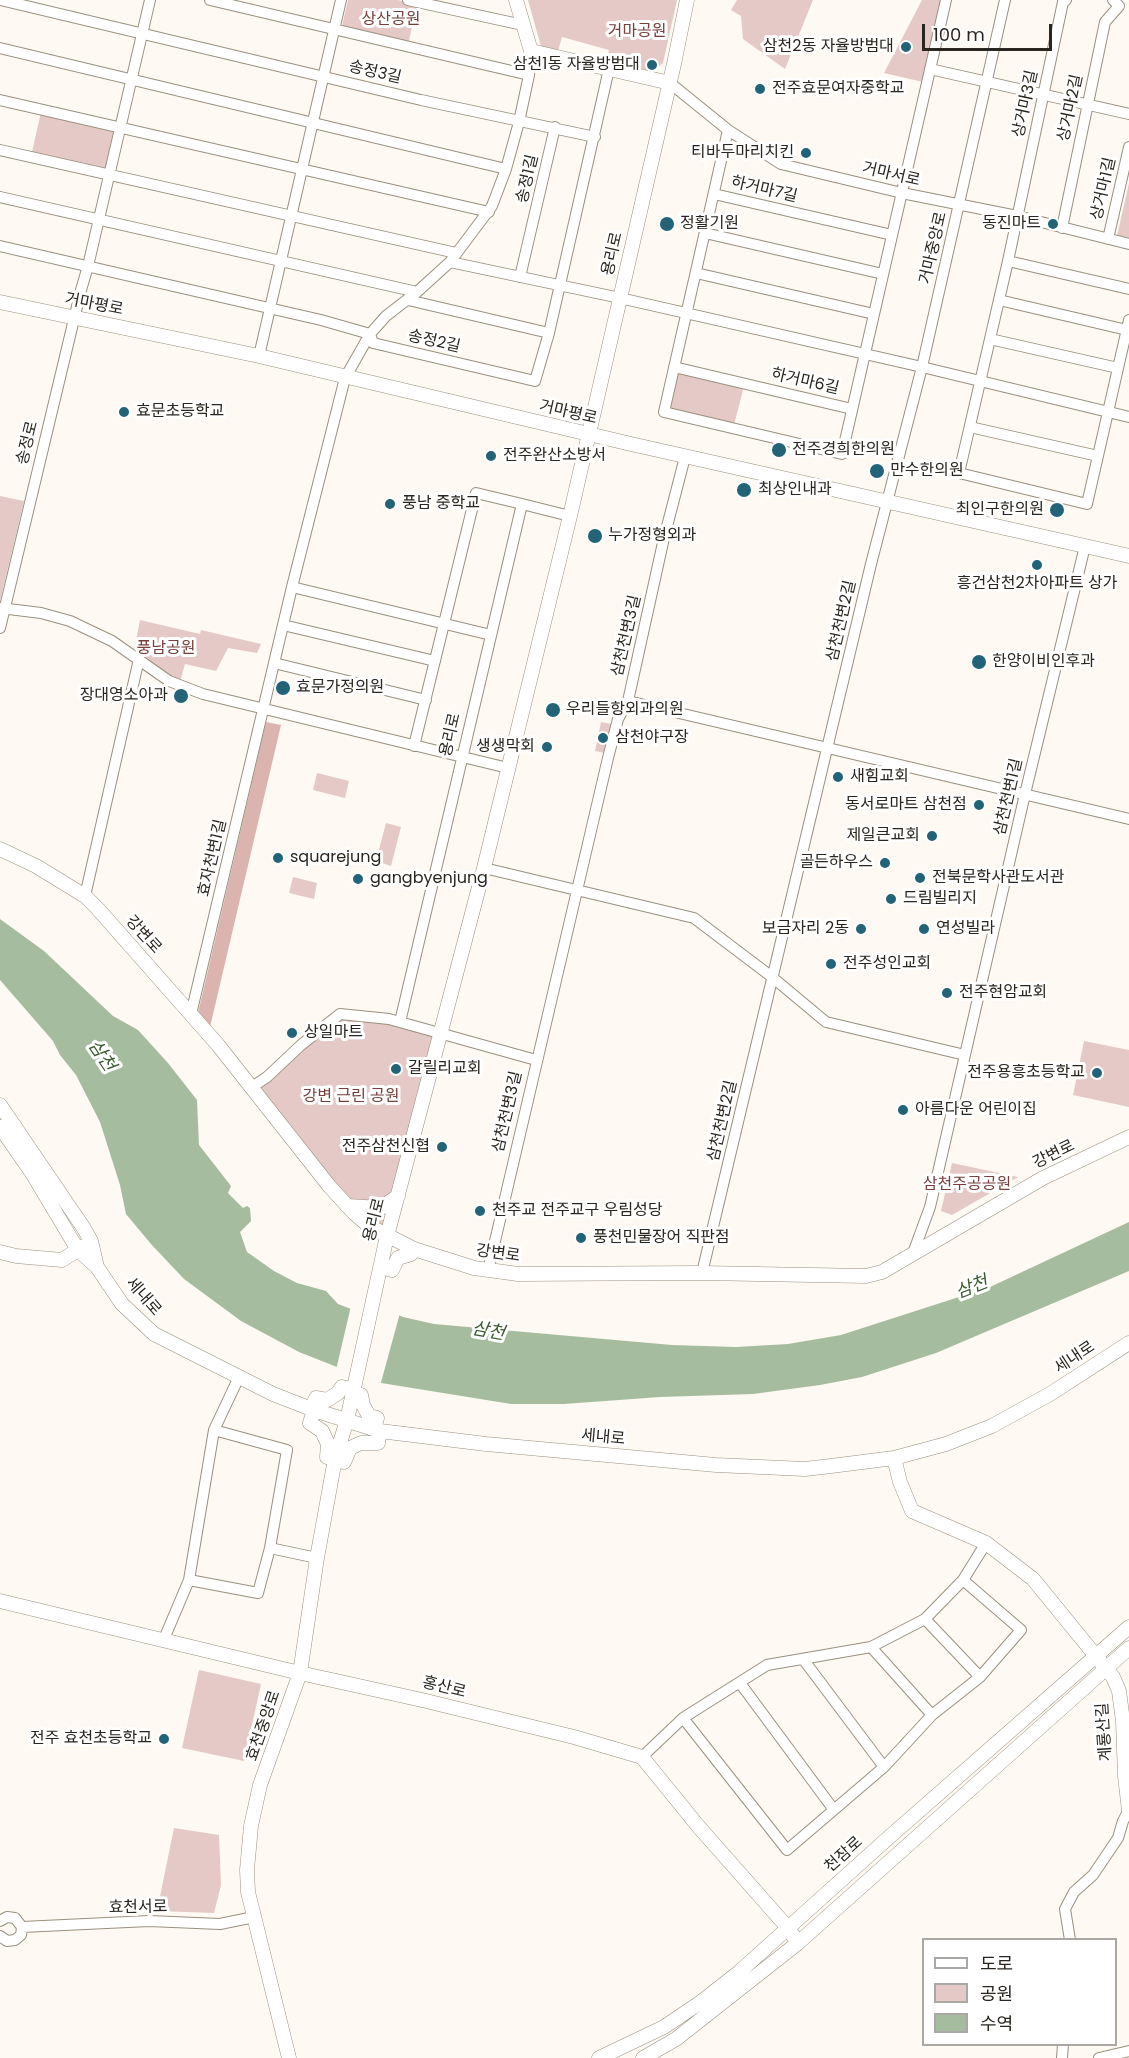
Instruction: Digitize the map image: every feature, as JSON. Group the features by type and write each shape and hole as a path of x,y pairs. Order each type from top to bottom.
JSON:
{"street":[{"path":"1,0 323,76"},
{"name":"송정로","path":"0,628 2,608 88,266 150,0"},
{"path":"210,0 334,29"},
{"name":"송정3길","path":"259,356 341,0"},
{"path":"408,0 523,25"},
{"path":"516,0 531,51 670,83"},
{"name":"용리로","path":"352,1396 387,1238 484,868 570,516 687,0"},
{"name":"하거마6길","path":"747,432 842,454 946,0"},
{"name":"거마중앙로","path":"887,501 922,367 1005,0"},
{"name":"상거마3길","path":"1066,0 1063,2 1008,261 959,473 1087,504 1098,456"},
{"name":"상거마2길","path":"1062,228 1105,22 1119,6 1113,0"},
{"name":"송정3길","path":"334,29 529,75"},
{"path":"0,48 506,169"},
{"name":"송정2길","path":"345,378 370,334 386,316 408,300 453,258 489,212 506,169 519,122 529,75 531,51"},
{"path":"549,333 609,69"},
{"path":"930,69 1129,114"},
{"name":"송정3길","path":"323,76 519,122"},
{"name":"거마서로","path":"670,83 728,130 782,164 902,193 1017,216 1129,244"},
{"path":"0,100 489,212"},
{"path":"519,122 555,127 595,137"},
{"name":"송정1길","path":"520,277 555,127"},
{"name":"하거마7길","path":"728,130 664,412 747,432"},
{"name":"상거마1길","path":"1108,239 1129,147"},
{"path":"0,150 375,235 520,277 922,367 1129,417"},
{"name":"하거마7길","path":"714,194 892,234"},
{"path":"0,197 417,292"},
{"path":"705,233 883,274"},
{"path":"0,246 269,308"},
{"path":"1008,261 1129,289"},
{"path":"696,273 874,314"},
{"name":"송정2길","path":"370,334 373,343 535,381 549,333 408,300"},
{"path":"970,427 1098,456 1128,325 1065,316 999,300"},
{"name":"거마평로","path":"0,302 259,356 685,457 1129,556"},
{"name":"송정2길","path":"269,308 370,334"},
{"path":"990,339 1118,368"},
{"name":"하거마6길","path":"674,367 852,409"},
{"name":"효자천변1길","path":"191,1014 292,587 345,378"},
{"name":"삼천천변3길","path":"488,1271 610,748 618,719 628,701 664,538 685,457"},
{"path":"414,746 476,493 570,516"},
{"name":"삼천천변2길","path":"702,1272 887,501"},
{"name":"용리로","path":"400,1022 522,504"},
{"name":"삼천천변1길","path":"912,1256 930,1207 1085,546"},
{"path":"292,587 491,635"},
{"path":"2,608 41,613 70,621 112,641 170,681 203,694 508,768"},
{"path":"283,625 435,661"},
{"path":"85,896 139,659"},
{"path":"274,663 426,700"},
{"path":"628,701 1129,819"},
{"name":"강변로","path":"0,849 36,866 85,896 191,1014 347,1206 369,1226 413,1252 488,1271 518,1274 702,1272 866,1276 882,1272 1044,1178 1129,1137"},
{"path":"484,868 694,918 772,977 826,1022 965,1055"},
{"path":"252,1087 267,1077 301,1045 340,1014 400,1022 536,1060"},
{"name":"세내로","path":"0,1105 91,1241 97,1267"},
{"name":"세내로","path":"0,1127 32,1173 78,1250 97,1267 122,1304 154,1334 273,1394 377,1430 509,1446 768,1468 806,1468 894,1458 946,1444 992,1426 1050,1394 1129,1344"},
{"path":"347,1206 381,1208 398,1196"},
{"path":"0,1252 16,1256 62,1260 91,1241"},
{"path":"382,1267 392,1270 398,1258 413,1252"},
{"path":"164,1639 189,1580 214,1430 239,1377"},
{"path":"342,1387 352,1396 362,1395 369,1416 377,1418 378,1443 361,1443 350,1448 344,1462 327,1457 328,1444 322,1431 310,1423 316,1398 327,1400 338,1393 342,1387"},
{"name":"효천중앙로","path":"289,2058 248,1892 247,1870 251,1826 260,1785 300,1673 335,1459 352,1396"},
{"path":"189,1580 258,1593 270,1548 287,1450 214,1430"},
{"path":"894,1458 900,1482 912,1510 986,1543 1033,1578 1101,1661"},
{"path":"798,1943 788,1928 698,1826 642,1757 683,1718 767,1665 871,1647 925,1619 963,1580 986,1543"},
{"path":"270,1548 317,1558"},
{"path":"683,1718 787,1850 884,1767 932,1715 980,1677 1021,1630 963,1580"},
{"name":"홍산로","path":"0,1601 422,1700 574,1737 642,1757"},
{"path":"925,1619 980,1677"},
{"name":"천잠로","path":"643,2058 676,2040 798,1943 1101,1661 1129,1627"},
{"path":"871,1647 932,1715"},
{"name":"천잠로","path":"599,2058 664,2027 701,2002 738,1973 1027,1715 1101,1661 1129,1648"},
{"path":"803,1659 884,1767"},
{"name":"계룡산길","path":"1101,1661 1113,1677 1119,1691 1129,1810"},
{"path":"740,1683 834,1810"},
{"path":"1070,1938 1065,1910 1074,1892 1093,1875 1124,1839 1129,1810"},
{"path":"0,1921 11,1916 18,1920 22,1927 21,1935 15,1940 7,1941 0,1936"},
{"name":"효천서로","path":"22,1927 149,1921 220,1924 254,1917"},
{"path":"1099,2058 1129,2051"}],"green space":[{"name":"상산공원","path":"348,0 398,0 417,5 408,45 341,30"},
{"name":"거마공원","path":"528,0 677,0 663,63 646,77 606,66 609,50 562,37 557,54 542,50"},
{"path":"737,0 813,0 785,69 743,39 741,16 731,10"},
{"path":"922,0 942,0 923,82 884,73"},
{"path":"41,112 114,129 105,169 32,152"},
{"path":"1129,183 1129,238 1117,236"},
{"path":"679,371 744,386 734,425 672,410 668,404"},
{"path":"0,496 24,501 0,601"},
{"name":"풍남공원","path":"140,620 200,634 201,630 261,644 257,653 228,648 216,671 185,664 179,685 133,655"},
{"name":"삼천야구장","path":"601,722 611,724 605,753 595,751"},
{"path":"317,773 349,781 345,798 313,790"},
{"path":"386,823 401,827 391,866 376,861"},
{"path":"293,877 317,883 314,899 289,893"},
{"name":"강변 근린 공원","path":"340,1014 441,1033 387,1236 369,1226 252,1087"},
{"path":"1084,1041 1129,1050 1129,1107 1073,1095"},
{"name":"삼천주공공원","path":"952,1163 1018,1177 952,1215 941,1211"},
{"path":"199,1670 261,1684 244,1761 182,1748"},
{"path":"174,1828 219,1835 221,1885 214,1913 157,1911"}],"shaded area":[{"path":"266,722 281,725 210,1027 198,1013"}],"water":[{"name":"삼천","path":"0,919 44,951 113,1016 138,1030 197,1100 199,1145 231,1186 228,1193 243,1208 247,1206 250,1208 251,1221 240,1232 247,1252 274,1271 297,1283 326,1291 338,1304 351,1309 373,1303 403,1317 434,1324 672,1345 736,1347 788,1344 841,1335 990,1287 1129,1222 1129,1271 936,1353 862,1377 820,1385 753,1394 660,1397 564,1404 511,1404 375,1382 299,1352 241,1321 184,1279 126,1214 120,1185 100,1122 76,1075 60,1055 53,1041 0,980"}],"pier":[{"path":"374,1300 400,1313 380,1386 336,1370 351,1306"}],"place":[{"name":"삼천2동 자율방범대","path":"906,47"},
{"name":"삼천1동 자율방범대","path":"652,65"},
{"name":"전주효문여자중학교","path":"760,89"},
{"name":"티바두마리치킨","path":"806,153"},
{"name":"정활기원","path":"667,224"},
{"name":"동진마트","path":"1053,224"},
{"name":"효문초등학교","path":"124,412"},
{"name":"전주경희한의원","path":"779,450"},
{"name":"전주완산소방서","path":"491,456"},
{"name":"만수한의원","path":"877,471"},
{"name":"최상인내과","path":"744,490"},
{"name":"풍남 중학교","path":"390,504"},
{"name":"최인구한의원","path":"1057,510"},
{"name":"누가정형외과","path":"595,536"},
{"name":"흥건삼천2차아파트 상가","path":"1037,565"},
{"name":"한양이비인후과","path":"979,662"},
{"name":"효문가정의원","path":"283,688"},
{"name":"장대영소아과","path":"181,696"},
{"name":"우리들항외과의원","path":"553,710"},
{"name":"삼천야구장","path":"603,738"},
{"name":"생생막회","path":"547,747"},
{"name":"새힘교회","path":"838,777"},
{"name":"동서로마트 삼천점","path":"979,805"},
{"name":"제일큰교회","path":"932,836"},
{"name":"squarejung","path":"278,858"},
{"name":"골든하우스","path":"885,863"},
{"name":"전북문학사관도서관","path":"920,878"},
{"name":"gangbyenjung","path":"358,879"},
{"name":"드림빌리지","path":"891,899"},
{"name":"보금자리 2동","path":"861,929"},
{"name":"연성빌라","path":"924,929"},
{"name":"전주성인교회","path":"831,964"},
{"name":"전주현암교회","path":"947,993"},
{"name":"상일마트","path":"292,1033"},
{"name":"갈릴리교회","path":"396,1069"},
{"name":"전주용흥초등학교","path":"1097,1073"},
{"name":"아름다운 어린이집","path":"903,1110"},
{"name":"전주삼천신협","path":"442,1147"},
{"name":"천주교 전주교구 우림성당","path":"480,1211"},
{"name":"풍천민물장어 직판점","path":"581,1238"},
{"name":"전주 효천초등학교","path":"164,1739"}]}
